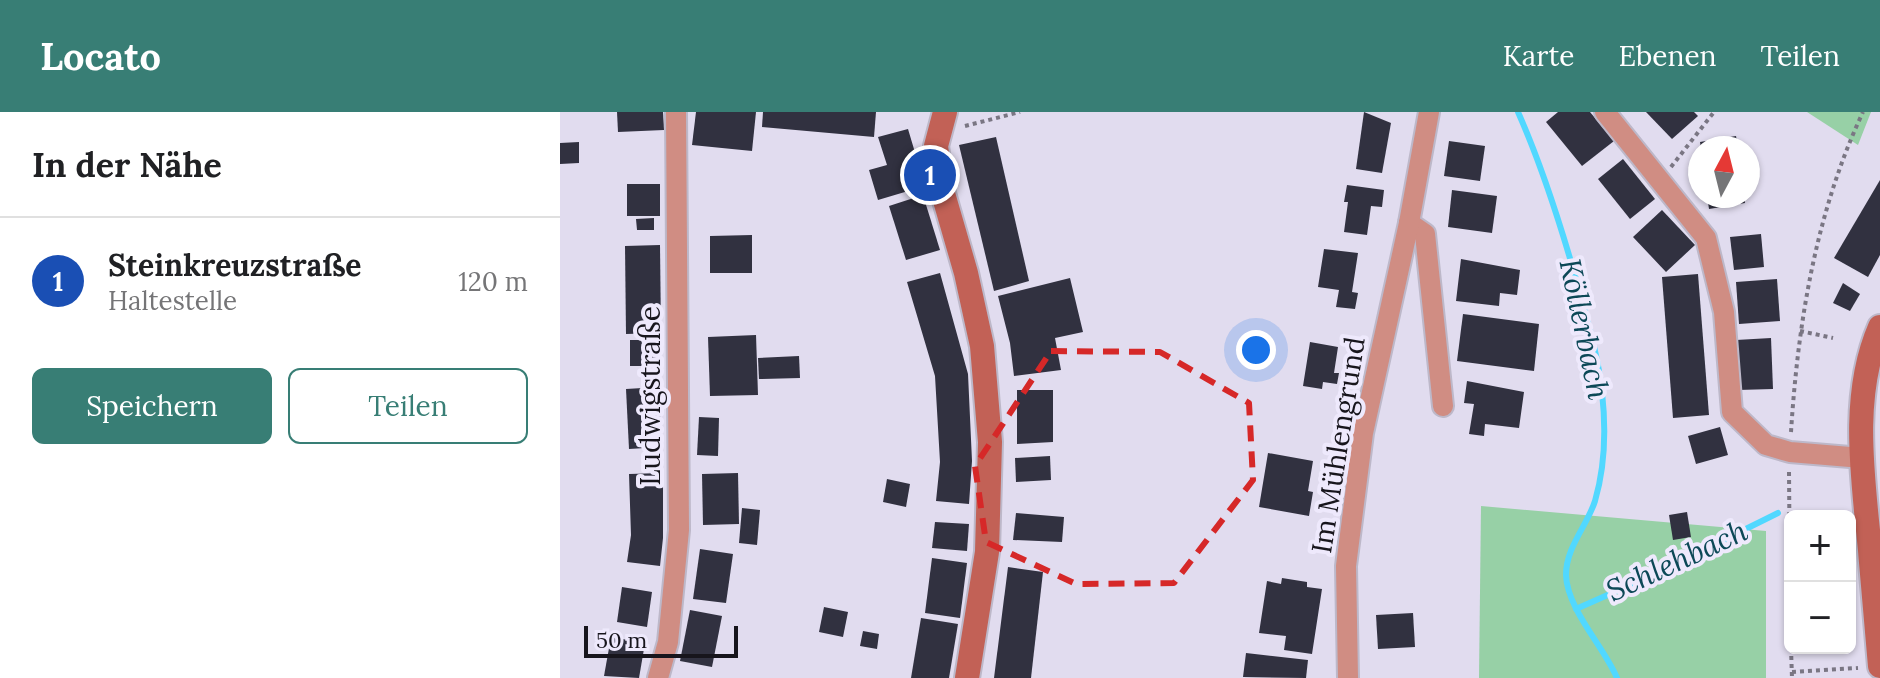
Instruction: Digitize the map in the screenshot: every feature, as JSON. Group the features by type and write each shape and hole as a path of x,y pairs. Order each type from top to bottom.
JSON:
{"street":[{"name":"Ludwigstraße","path":"658,678 668,642 679,530 676,112"},
{"name":"Im Mühlengrund","path":"1348,678 1346,566 1363,433 1409,223 1429,112"},
{"path":"1605,112 1706,238 1724,312 1732,412 1766,445 1790,452 1862,458"},
{"path":"942,120 936,146 942,190 966,273 982,346 990,442 987,552 967,678"},
{"path":"1409,223 1425,234 1443,406"},
{"path":"1874,666 1872,507 1862,458 1863,392 1880,327"}],"path":[{"path":"942,120 957,128 1020,112"},
{"path":"1660,180 1714,112"},
{"path":"1790,582 1790,452 1804,302 1834,183 1863,112"},
{"path":"1800,331 1833,338"},
{"path":"1791,654 1792,675 1874,666"}],"highlighted area":[{"path":"1051,351 1160,352 1249,403 1253,480 1174,583 1076,584 986,542 975,466"}],"green space":[{"path":"1807,112 1871,112 1858,145"},
{"path":"1481,506 1766,531 1766,678 1479,678"}],"building":[{"path":"617,112 663,112 664,130 618,132"},
{"path":"696,112 756,112 752,151 692,145"},
{"path":"763,112 876,112 874,137 762,127"},
{"path":"1364,112 1391,123 1382,173 1356,169"},
{"path":"1558,112 1590,112 1614,141 1582,166 1546,122"},
{"path":"1646,112 1694,112 1698,116 1672,139"},
{"path":"908,129 925,186 878,200 869,170 887,165 878,137"},
{"path":"996,137 1029,281 994,291 959,145"},
{"path":"1449,141 1485,146 1480,181 1444,176"},
{"path":"579,142 579,163 560,164 560,143"},
{"path":"1623,159 1655,199 1630,219 1598,179"},
{"path":"1880,180 1880,255 1868,277 1834,258"},
{"path":"627,184 660,184 660,216 627,216"},
{"path":"1347,185 1384,190 1382,207 1371,206 1367,235 1344,232"},
{"path":"1452,190 1497,196 1492,233 1448,227"},
{"path":"923,195 940,250 906,260 889,206"},
{"path":"1662,210 1695,245 1666,272 1633,237"},
{"path":"654,218 654,230 637,230 636,219"},
{"path":"1761,234 1764,267 1734,270 1730,237"},
{"path":"752,235 752,273 710,273 710,236"},
{"path":"660,245 661,333 626,334 625,246"},
{"path":"1324,249 1358,253 1352,292 1358,293 1355,309 1336,307 1339,290 1318,287"},
{"path":"1461,259 1520,270 1517,295 1500,293 1499,306 1456,301"},
{"path":"940,273 968,374 972,461 969,504 936,501 940,462 935,376 907,282"},
{"path":"1698,274 1709,415 1673,418 1662,277"},
{"path":"1070,278 1083,332 1055,338 1061,370 1014,376 1010,343 998,296"},
{"path":"1777,279 1780,321 1739,324 1736,282"},
{"path":"1843,283 1860,294 1850,311 1833,303"},
{"path":"1463,314 1539,324 1534,371 1457,361"},
{"path":"756,335 758,395 710,396 708,337"},
{"path":"1771,338 1773,389 1738,390 1736,340"},
{"path":"630,340 659,340 660,366 630,366"},
{"path":"1310,342 1338,347 1334,373 1339,373 1337,384 1323,382 1322,389 1303,386"},
{"path":"799,356 800,378 759,379 758,358"},
{"path":"1467,381 1524,392 1519,428 1485,424 1484,436 1469,434 1474,404 1464,403"},
{"path":"659,387 662,447 629,449 626,389"},
{"path":"1017,390 1053,390 1053,442 1017,444"},
{"path":"699,417 719,418 718,456 697,455"},
{"path":"1720,427 1728,455 1696,464 1688,436"},
{"path":"1268,453 1313,461 1308,491 1313,492 1309,516 1259,507"},
{"path":"1050,456 1051,480 1016,482 1015,458"},
{"path":"663,473 660,566 627,562 631,535 629,474"},
{"path":"738,473 739,524 703,525 702,474"},
{"path":"887,479 910,484 906,507 883,502"},
{"path":"742,508 760,510 757,545 739,543"},
{"path":"1687,512 1691,537 1673,540 1669,515"},
{"path":"1016,513 1064,517 1062,542 1013,540"},
{"path":"935,522 969,524 967,551 932,548"},
{"path":"700,549 733,554 726,603 693,599"},
{"path":"932,558 967,563 960,618 925,613"},
{"path":"1008,567 1043,572 1031,678 994,678"},
{"path":"1282,578 1307,582 1307,587 1322,589 1312,654 1284,650 1286,636 1259,633 1267,581 1281,584"},
{"path":"622,587 652,592 647,627 617,622"},
{"path":"824,607 848,612 843,637 819,632"},
{"path":"690,610 722,616 712,667 680,661"},
{"path":"1413,613 1415,647 1378,649 1376,615"},
{"path":"921,618 958,624 949,678 911,678"},
{"path":"863,631 879,634 877,649 860,646"},
{"path":"611,637 645,643 639,678 604,676"},
{"path":"1246,653 1308,660 1306,678 1243,677"}],"waterway":[{"name":"Köllerbach","path":"1518,112 1557,216 1598,364 1604,419 1601,475 1595,501 1569,555 1566,575 1579,614 1617,678"},
{"name":"Schlehbach","path":"1576,609 1778,513"}],"place":[{"name":"Steinkreuzstraße","path":"930,175"}]}
